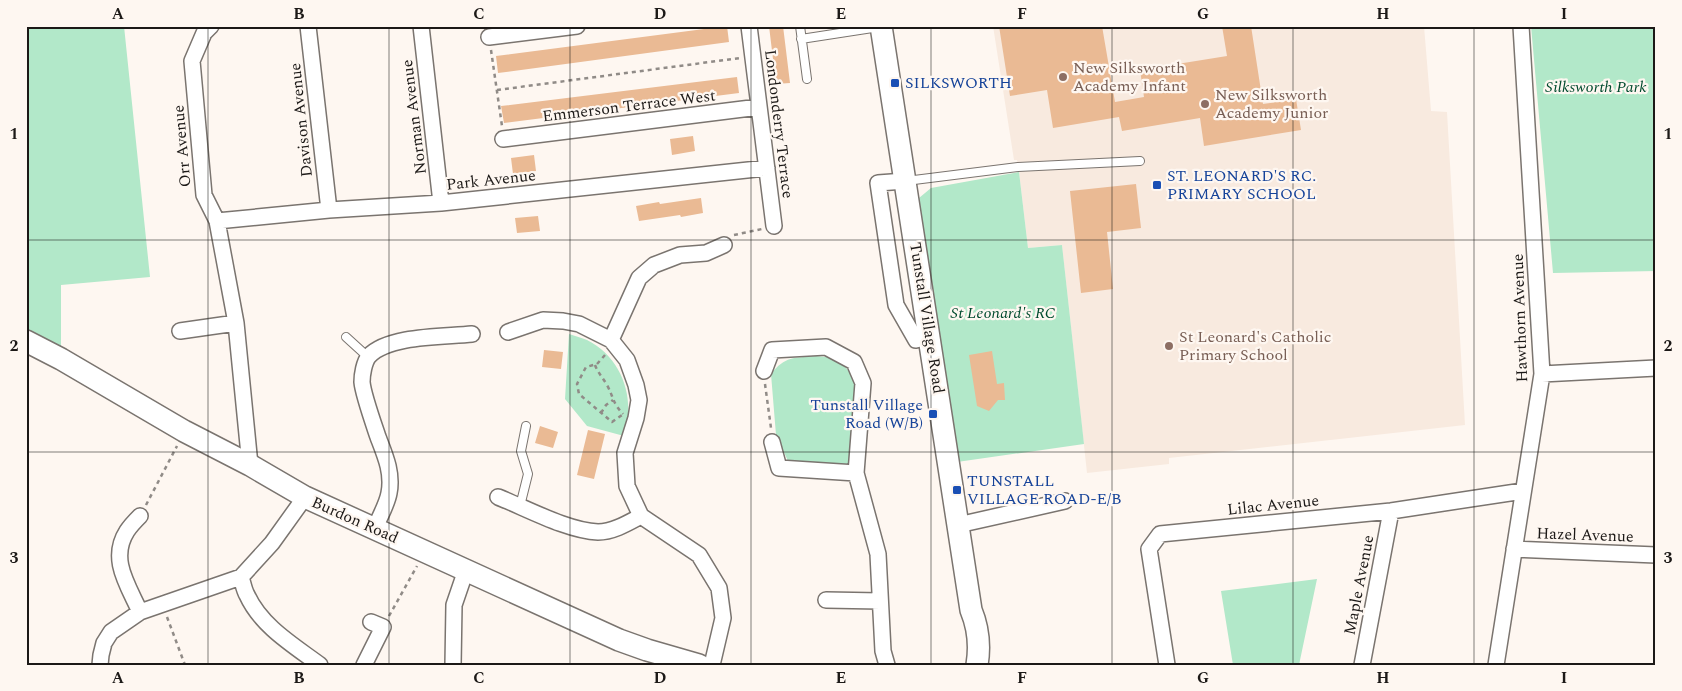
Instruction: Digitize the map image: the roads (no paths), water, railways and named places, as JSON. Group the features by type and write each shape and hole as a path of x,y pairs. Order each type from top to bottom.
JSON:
{"main road":[{"name":"Tunstall Village Road","path":"881,26 971,610 974,618 978,645 977,665"},
{"name":"Burdon Road","path":"26,341 305,497 620,640 646,657 698,665"},
{"name":"Tunstall Village Road","path":"963,665 968,651 971,610"}],"street":[{"name":"Orr Avenue","path":"211,26 204,33 192,61 204,194 217,221 236,323 250,465"},
{"name":"Davison Avenue","path":"308,26 328,210"},
{"name":"Norman Avenue","path":"421,26 441,203"},
{"path":"489,37 577,26"},
{"name":"Londonderry Terrace","path":"749,26 774,226"},
{"name":"Hawthorn Avenue","path":"1496,665 1542,374 1521,26"},
{"name":"Emmerson Terrace West","path":"503,139 759,107"},
{"name":"Park Avenue","path":"217,221 328,210 441,203 767,168"},
{"path":"905,181 878,183 896,305 916,340 930,338"},
{"path":"613,342 639,278 654,265 680,255 706,253 724,245"},
{"path":"508,332 543,320 579,324 613,342 627,360 639,400 630,416 625,453 627,486 641,516 699,554 719,588 723,618 712,665"},
{"path":"180,331 236,323"},
{"path":"375,528 389,493 389,479 388,463 375,429 362,383 368,357 385,346 407,340 472,334"},
{"path":"764,371 772,350 826,347 854,362 863,383 856,473 878,554 883,660"},
{"path":"1542,374 1656,368"},
{"path":"772,442 779,468 856,473"},
{"name":"Lilac Avenue","path":"1167,665 1149,549 1160,534 1391,511 1523,491"},
{"path":"100,665 104,643 111,632 140,612 241,577 272,543 305,497"},
{"path":"498,497 573,528 599,532 620,527 641,516"},
{"path":"958,525 1065,501"},
{"name":"Maple Avenue","path":"1362,665 1391,511"},
{"path":"140,516 127,531 119,553 120,566 140,612"},
{"name":"Hazel Avenue","path":"1514,549 1656,555"},
{"path":"453,665 454,605 466,570"},
{"path":"241,577 247,595 267,623 278,635 320,665"},
{"path":"826,600 880,601"},
{"path":"364,665 377,625"}],"lane":[{"path":"800,26 807,80"},
{"path":"802,39 881,26"},
{"path":"905,181 1018,168 1140,161"},
{"path":"346,337 368,357"},
{"path":"520,506 528,474 521,451 526,426"}],"place":[{"name":"New Silksworth Academy Infant","path":"1063,77"},
{"name":"SILKSWORTH","path":"895,83"},
{"name":"New Silksworth Academy Junior","path":"1205,104"},
{"name":"ST. LEONARD'S RC. PRIMARY SCHOOL","path":"1157,185"},
{"name":"St Leonard's Catholic Primary School","path":"1169,346"},
{"name":"Tunstall Village Road (W/B)","path":"933,414"},
{"name":"TUNSTALL VILLAGE ROAD-E/B","path":"957,490"}],"park label":[{"name":"Silksworth Park","path":"1596,87"},
{"name":"St Leonard's RC","path":"1003,313"}]}
